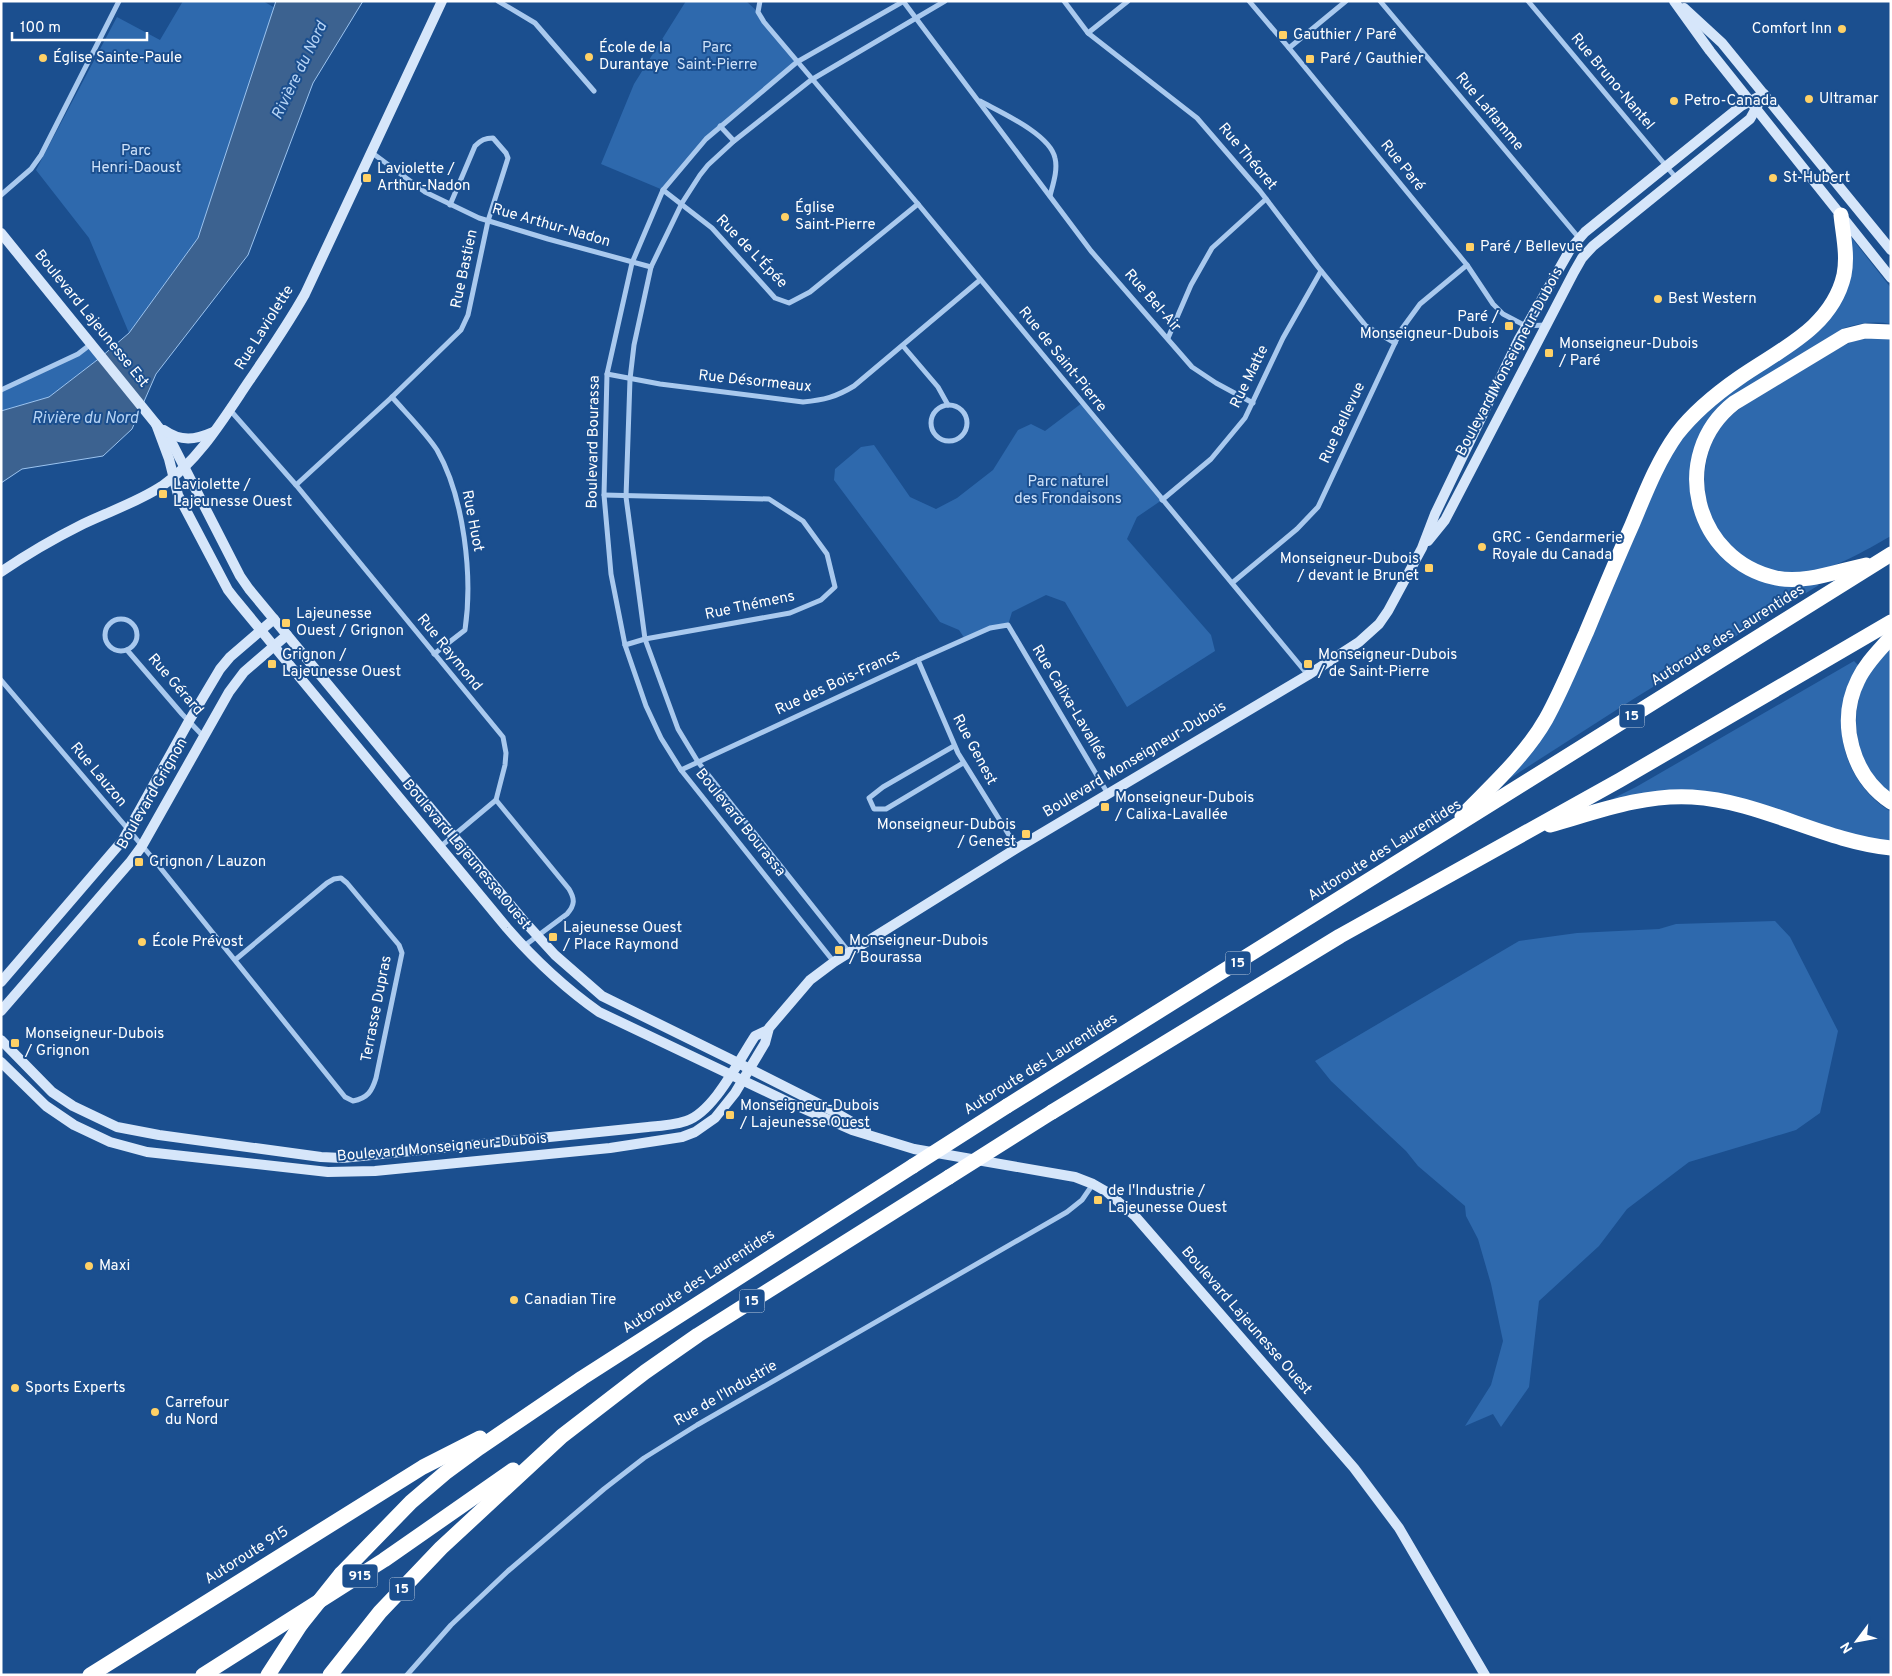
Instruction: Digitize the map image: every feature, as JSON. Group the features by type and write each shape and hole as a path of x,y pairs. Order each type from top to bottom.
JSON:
{"highway":[{"path":"1445,834 1515,761 1536,735 1546,718 1571,667 1654,474 1677,435 1710,400 1738,378 1810,330 1831,306 1842,281 1846,262 1841,215"},
{"path":"1877,563 1797,580 1770,576 1744,566 1719,545 1707,525 1698,496 1698,469 1701,454 1711,430 1719,418 1734,403 1845,336 1865,331 1891,332"},
{"name":"Autoroute des Laurentides","path":"268,1675 301,1624 341,1574 378,1535 436,1480 532,1411 1007,1106 1891,554"},
{"name":"15","path":"330,1675 380,1612 441,1548 562,1436 645,1372 698,1335 1052,1112 1306,956 1524,832 1620,780 1891,622"},
{"path":"1891,637 1869,662 1857,682 1850,705 1849,722 1852,746 1860,769 1875,789 1891,802"},
{"path":"1524,832 1640,800 1690,797 1717,800 1742,806 1846,840 1891,848"},
{"name":"Autoroute 915","path":"90,1675 423,1468 532,1411"},
{"name":"915","path":"203,1675 384,1560 562,1436"}],"street":[{"path":"1,195 31,169 41,155 119,1"},
{"name":"Rue Laviolette","path":"1,572 53,540 162,486 184,468 214,431 282,333 305,294 442,1"},
{"path":"498,1 535,22 594,91"},
{"name":"Rue de Saint-Pierre","path":"760,1 758,12 764,22 811,80 918,204 1308,675"},
{"name":"Boulevard Bourassa","path":"834,962 681,770 661,738 646,706 625,645 611,574 604,495 606,374 632,263 663,190 706,139 797,62 903,1"},
{"name":"Rue Bel-Air","path":"903,1 1091,251 1192,366 1216,383 1253,403"},
{"name":"Boulevard Bourassa","path":"849,952 698,762 678,729 645,639 626,496 630,379 634,345 651,267 682,204 708,165 734,141 811,80 945,1"},
{"name":"Rue Théoret","path":"1064,1 1088,33 1197,118 1266,199 1366,326 1395,343"},
{"path":"1088,33 1128,1"},
{"name":"Rue Paré","path":"1248,1 1290,48 1467,265 1493,304 1503,314 1526,326"},
{"path":"1290,48 1346,1"},
{"name":"Rue Laflamme","path":"1380,1 1579,238"},
{"name":"Rue Bruno-Nantel","path":"1528,1 1677,179"},
{"path":"1676,1 1722,43 1891,250"},
{"path":"1676,1 1710,51 1891,278"},
{"name":"Boulevard Monseigneur-Dubois","path":"1422,548 1445,520 1545,325 1574,272 1588,251 1750,119 1753,105 1764,94"},
{"name":"Rue Bel-Air","path":"978,99 1010,117 1048,144 1055,158 1055,175 1050,196"},
{"name":"Boulevard Monseigneur-Dubois","path":"1,1040 52,1092 73,1106 117,1127 159,1135 321,1157 373,1156 686,1121 702,1112 709,1105 755,1036 768,1030 810,980 834,962 1017,848 1308,675 1359,642 1379,624 1398,594 1422,548 1439,504 1490,396 1526,326 1564,259 1579,238 1741,106 1753,105"},
{"path":"720,126 734,141"},
{"name":"Rue Bastien","path":"296,485 461,330 468,315 488,220 508,158 493,138 486,138 475,146 450,205"},
{"name":"Rue Arthur-Nadon","path":"370,152 425,192 450,205 488,220 651,267"},
{"name":"Rue de L'Épée","path":"663,190 712,228 776,298 789,303 810,292 918,204"},
{"path":"1168,338 1191,285 1212,248 1266,199"},
{"name":"Boulevard Lajeunesse Est","path":"1,233 173,445 184,468"},
{"name":"Rue Bellevue","path":"1232,583 1297,529 1318,507 1401,330 1420,304 1467,265"},
{"name":"Rue Matte","path":"1162,500 1211,459 1245,418 1283,338 1321,271"},
{"name":"Rue Désormeaux","path":"606,374 660,384 803,402 824,400 840,395 854,386 980,280"},
{"path":"1526,326 1545,325"},
{"path":"2,388 78,354 91,344"},
{"path":"903,346 938,387 948,405 960,409 964,414 967,426 961,437 950,442 939,438 931,424 931,418 938,409 948,405"},
{"name":"Rue Huot","path":"392,396 436,449 455,491 465,552 467,613 465,630 434,654"},
{"name":"Rue Raymond","path":"230,410 296,485 503,737 506,753 505,765 496,800"},
{"path":"156,424 173,436 184,439 201,437 214,431"},
{"name":"Boulevard Lajeunesse Est","path":"156,424 169,459 172,478"},
{"name":"Boulevard Lajeunesse Ouest","path":"184,468 240,576 537,937 584,982 602,996 750,1069 855,1123 877,1137"},
{"name":"Boulevard Lajeunesse Ouest","path":"172,478 178,495 228,590 260,631 524,947 580,999 599,1012 852,1130 914,1149 1065,1174 1093,1184 1119,1200 1354,1468 1399,1528 1486,1675"},
{"name":"Rue Thémens","path":"604,495 769,499 803,521 808,527 827,554 835,587 821,600 790,613 645,639 625,645"},
{"name":"Boulevard Grignon","path":"1,982 123,840 220,669 230,657 274,619"},
{"name":"Rue Gérard","path":"116,620 125,620 135,627 136,640 134,645 127,650 120,652 113,650 108,646 105,639 106,627 116,620"},
{"name":"Rue des Bois-Francs","path":"681,770 990,628 1008,625"},
{"name":"Rue Calixa-Lavallée","path":"1008,625 1108,794"},
{"name":"Boulevard Grignon","path":"1,1011 131,861 142,846 236,682 287,635"},
{"name":"Rue Gérard","path":"127,650 204,736"},
{"name":"Rue Genest","path":"918,660 954,746 1017,848"},
{"name":"Rue Lauzon","path":"1,680 129,830 345,1097"},
{"path":"954,746 883,787 869,798 874,809 886,809 964,763"},
{"path":"440,848 496,800 573,895 572,908 524,947"},
{"name":"Terrasse Dupras","path":"235,960 327,883 341,878 399,945 402,953 401,962 373,1089 360,1100 345,1097"},
{"name":"Boulevard Monseigneur-Dubois","path":"1,1062 33,1094 58,1115 74,1125 110,1142 147,1152 328,1172 376,1171 610,1148 682,1137 695,1132 716,1118 735,1094 750,1069 765,1043 768,1030"},
{"name":"Rue de l'Industrie","path":"407,1675 456,1620 508,1571 614,1480 644,1458 689,1430 1067,1212 1082,1200 1093,1184"}],"green space":[{"name":"Parc Henri-Daoust","path":"183,1 263,1 275,8 198,238 129,333 89,238 36,170 117,17 160,40"},
{"name":"Parc Saint-Pierre","path":"686,1 746,1 758,12 797,62 720,126 663,190 601,164 634,84"},
{"path":"1851,237 1891,288 1891,324 1867,323 1844,328 1753,384 1716,412 1692,502 1700,525 1722,555 1734,566 1745,573 1819,585 1635,698 1504,782 1510,774 1675,447 1709,408 1822,327"},
{"path":"1872,338 1891,339 1891,536 1837,564 1803,573 1779,572 1767,569 1744,558 1725,542 1718,532 1708,506 1704,478 1709,451 1714,439 1727,420 1749,402 1839,348 1853,341"},
{"path":"91,344 101,357 49,397 1,411 1,390 78,354"},
{"name":"Parc naturel des Frondaisons","path":"1082,403 1162,500 1137,517 1127,539 1211,635 1215,651 1127,707 1065,602 1046,595 1012,612 1008,625 965,639 959,630 940,622 834,480 835,469 861,447 874,445 910,497 936,509 957,498 993,470 1018,430 1031,424 1045,431"},
{"path":"1891,647 1891,794 1876,778 1865,760 1858,741 1856,721 1858,701 1865,681 1876,663"},
{"path":"1854,661 1859,666 1849,685 1843,705 1842,726 1844,746 1850,765 1860,783 1874,799 1891,812 1891,841 1861,837 1739,798 1610,800 1636,787"},
{"path":"1775,921 1790,937 1838,1031 1820,1113 1796,1130 1689,1162 1627,1209 1599,1246 1539,1301 1529,1387 1501,1427 1493,1414 1465,1426 1491,1385 1503,1341 1491,1284 1478,1239 1466,1216 1465,1206 1418,1166 1406,1151 1331,1081 1315,1061 1519,941 1577,933 1659,929 1676,924"}],"water":[{"name":"Rivière du Nord","path":"276,1 363,1 313,83 248,255 156,374 132,429 103,456 22,469 1,483 1,411 49,397 129,333 198,238"}],"place":[{"name":"Comfort Inn","path":"1842,29"},
{"name":"Gauthier / Paré","path":"1283,35"},
{"name":"École de la Durantaye","path":"589,57"},
{"name":"Église Sainte-Paule","path":"43,58"},
{"name":"Paré / Gauthier","path":"1310,59"},
{"name":"Ultramar","path":"1809,99"},
{"name":"Petro-Canada","path":"1674,101"},
{"name":"Laviolette / Arthur-Nadon","path":"367,178"},
{"name":"St-Hubert","path":"1773,178"},
{"name":"Église Saint-Pierre","path":"785,217"},
{"name":"Paré / Bellevue","path":"1470,247"},
{"name":"Best Western","path":"1658,299"},
{"name":"Paré / Monseigneur-Dubois","path":"1509,326"},
{"name":"Monseigneur-Dubois / Paré","path":"1549,353"},
{"name":"Laviolette / Lajeunesse Ouest","path":"163,494"},
{"name":"GRC - Gendarmerie Royale du Canada","path":"1482,547"},
{"name":"Monseigneur-Dubois / devant le Brunet","path":"1429,568"},
{"name":"Lajeunesse Ouest / Grignon","path":"286,623"},
{"name":"Grignon / Lajeunesse Ouest","path":"272,664"},
{"name":"Monseigneur-Dubois / de Saint-Pierre","path":"1308,664"},
{"name":"Monseigneur-Dubois / Calixa-Lavallée","path":"1105,807"},
{"name":"Monseigneur-Dubois / Genest","path":"1026,834"},
{"name":"Grignon / Lauzon","path":"139,862"},
{"name":"Lajeunesse Ouest / Place Raymond","path":"553,937"},
{"name":"École Prévost","path":"142,942"},
{"name":"Monseigneur-Dubois / Bourassa","path":"839,950"},
{"name":"Monseigneur-Dubois / Grignon","path":"15,1043"},
{"name":"Monseigneur-Dubois / Lajeunesse Ouest","path":"730,1115"},
{"name":"de l'Industrie / Lajeunesse Ouest","path":"1098,1200"},
{"name":"Maxi","path":"89,1266"},
{"name":"Canadian Tire","path":"514,1300"},
{"name":"Sports Experts","path":"15,1388"},
{"name":"Carrefour du Nord","path":"155,1412"}]}
